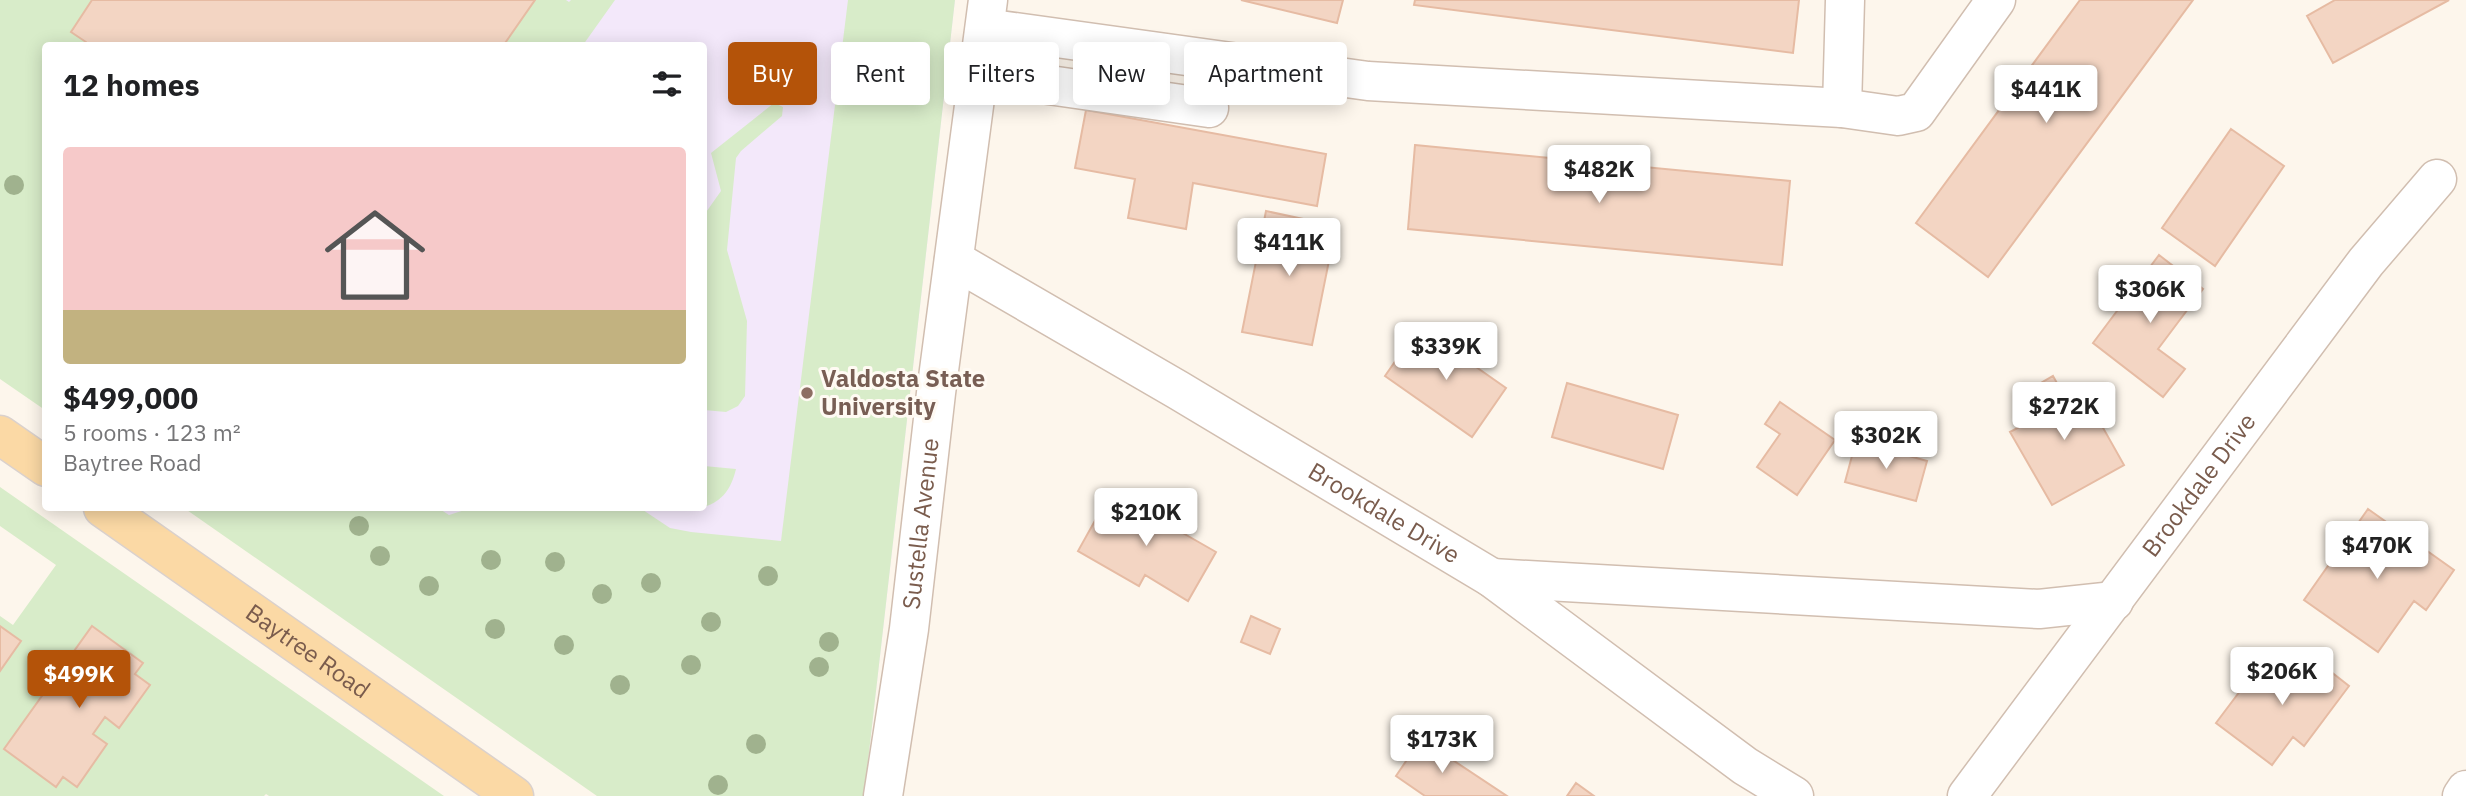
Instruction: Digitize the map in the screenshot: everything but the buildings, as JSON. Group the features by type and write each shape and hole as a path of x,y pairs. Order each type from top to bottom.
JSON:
{"main road":[{"path":"0,435 42,464"},
{"name":"Baytree Road","path":"107,511 514,796"}],"street":[{"path":"1842,108 1845,0"},
{"path":"987,14 1368,81 1842,108 1898,116 1916,112 1996,0"},
{"name":"Sustella Avenue","path":"983,42 987,14"},
{"path":"1059,86 1209,108"},
{"name":"Sustella Avenue","path":"883,796 909,629 975,105"},
{"name":"Brookdale Drive","path":"1967,796 2366,261 2437,179"},
{"name":"Brookdale Drive","path":"954,260 1492,578 1745,766 1794,796"},
{"path":"1492,578 2039,609 2114,601"},
{"path":"2462,796 2466,790"}],"shaded area":[{"name":"Valdosta State University","path":"0,0 955,0 950,42 944,42 944,96 864,796 193,511 707,511 707,42 42,42"}],"green space":[{"path":"0,0 92,0 71,31 86,42 42,42 42,408 0,379"},
{"path":"535,0 615,0 585,42 506,42"},
{"name":"Valdosta State University","path":"848,0 955,0 950,42 944,42 944,96 864,796 597,796 188,511 443,511 449,515 462,511 644,511 670,528 781,541 835,105 930,105 930,42 843,42"},
{"path":"771,105 783,107 782,116 736,158 727,250 747,321 745,396 738,406 726,412 707,410 707,211 721,191 711,153"},
{"path":"707,466 736,469 732,483 716,501 707,506"},
{"path":"0,487 444,796 0,796 0,616 13,625 56,565 0,526","holes":["92,626 143,663 135,674 150,685 119,727 105,717 93,734 107,745 77,786 63,777 56,786"]}],"place":[{"name":"Valdosta State University","path":"807,393"}]}
